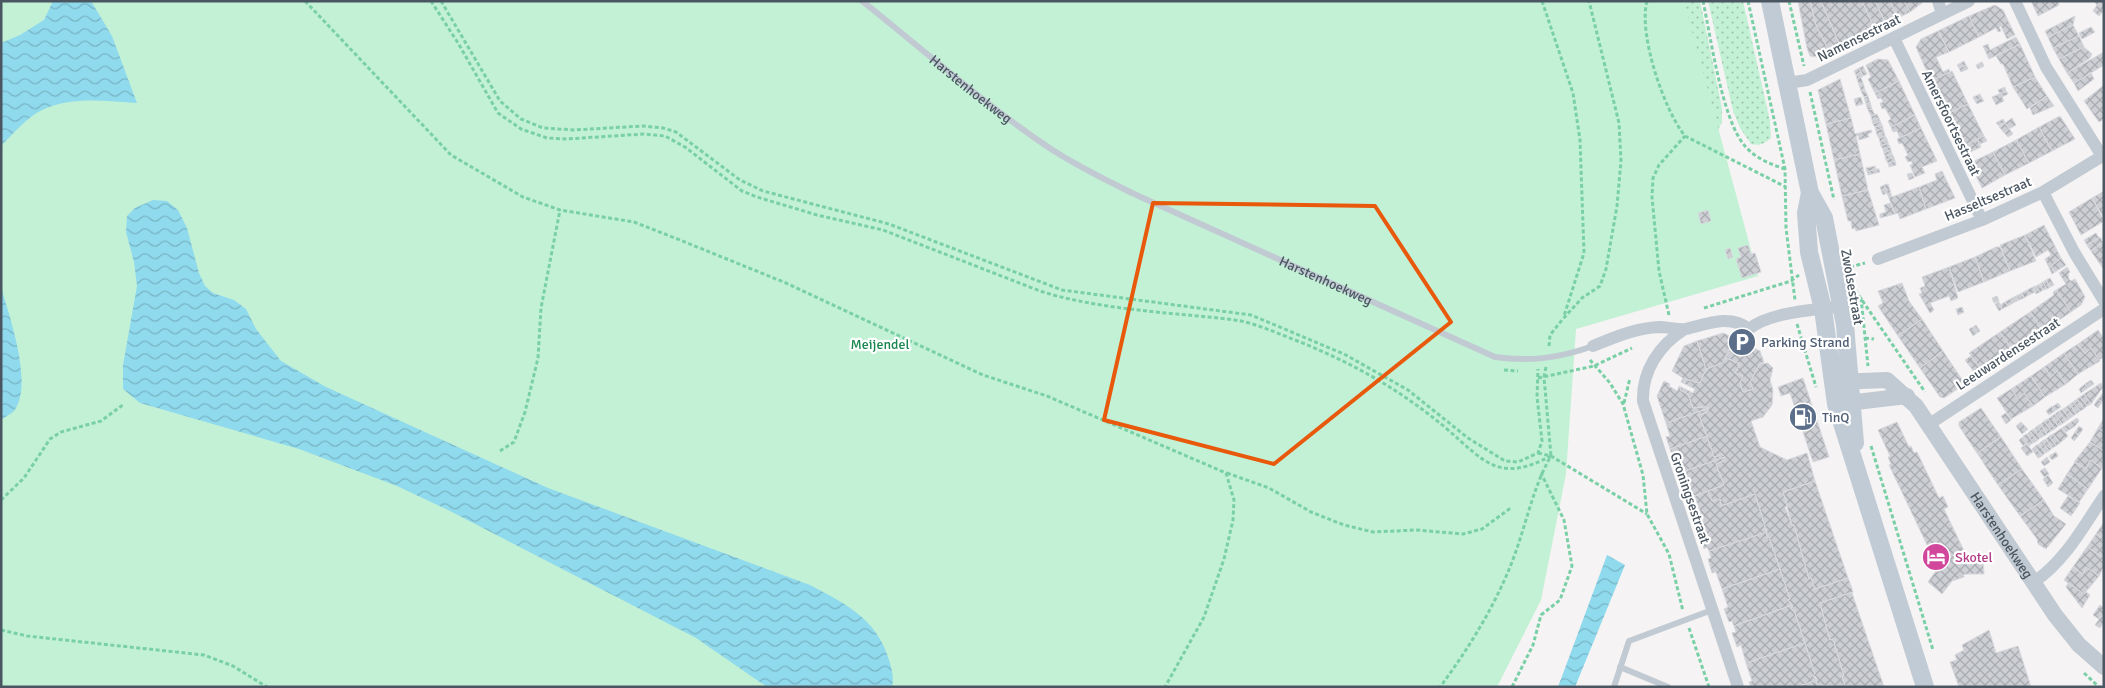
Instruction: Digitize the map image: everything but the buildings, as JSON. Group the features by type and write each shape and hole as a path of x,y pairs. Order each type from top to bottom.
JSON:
{"main road":[{"name":"Zwolsestraat","path":"1770,1 1810,193 1824,218 1848,302 1850,381 1844,403"},
{"name":"Zwolsestraat","path":"1810,193 1806,213 1809,252 1823,309 1832,382 1844,403 1855,461 1925,687"}],"street":[{"path":"1938,1 1942,14"},
{"name":"Namensestraat","path":"1788,83 1807,80 1969,1"},
{"path":"2016,1 2046,67 2103,156"},
{"name":"Amersfoortsestraat","path":"1894,38 1982,220"},
{"name":"Hasseltsestraat","path":"1878,259 1982,220 2043,192 2103,156"},
{"path":"2043,192 2074,252 2104,301"},
{"name":"Harstenhoekweg","path":"1593,346 1627,332 1659,327 1685,329 1705,323 1724,321 1741,323 1749,329 1757,322 1848,302"},
{"name":"Leeuwardensestraat","path":"1928,425 2104,309"},
{"name":"Groningsestraat","path":"1685,329 1668,339 1651,365 1643,392 1643,401 1738,687"},
{"name":"Harstenhoekweg","path":"1832,382 1887,380 1907,396 2079,645 2104,667"},
{"path":"1844,403 1907,396"},
{"path":"2034,582 2047,573 2064,556 2104,496"}],"lane":[{"name":"Harstenhoekweg","path":"862,1 1015,123 1089,172 1482,352 1510,359 1536,360 1571,354 1593,346"},
{"path":"1614,687 1629,641 1712,610"},
{"path":"1620,667 1668,687"}],"path":[{"path":"306,1 451,155 523,197 560,210 634,222 680,240 786,283 983,374 1047,396 1226,473 1269,488 1327,518 1373,532 1416,530 1463,534 1482,529 1512,507"},
{"path":"431,1 458,43 498,114 521,129 547,138 566,139 644,134 666,136 685,147 742,190 757,198 809,213 883,230 1057,297 1240,321 1308,345 1337,357 1396,390 1474,453 1501,469 1519,469 1551,456"},
{"path":"440,1 500,102 511,113 531,125 557,130 642,126 662,128 676,132 740,180 763,191 889,224 1062,290 1251,315 1344,354 1408,390 1468,438 1505,461 1518,462 1538,453 1551,456 1647,514"},
{"path":"1542,1 1573,93 1580,140 1584,192 1584,253 1562,320"},
{"path":"1440,687 1474,636 1509,569 1527,522 1541,473 1551,456 1544,377 1550,335 1582,298 1600,286 1606,269 1617,206 1621,161 1619,123 1589,1"},
{"path":"1647,1 1644,15 1646,42 1674,122 1685,136 1787,187"},
{"path":"1703,1 1723,92 1735,131 1740,140 1754,155 1785,169"},
{"path":"1698,310 1792,281 1786,228 1787,187 1785,169 1748,1"},
{"path":"1789,1 1836,207"},
{"path":"1670,319 1659,272 1652,197 1653,178 1659,165 1685,136"},
{"path":"500,451 514,442 532,385 538,358 541,308 560,210"},
{"name":"Zwolsestraat","path":"1848,260 1851,274"},
{"name":"Zwolsestraat","path":"1848,302 1852,282"},
{"path":"1861,297 1868,366 1873,380"},
{"name":"Zwolsestraat","path":"1857,317 1861,353"},
{"path":"1865,338 1874,339"},
{"path":"1538,453 1542,441 1538,378 1594,366 1639,344"},
{"path":"1590,360 1610,383 1624,404 1643,475 1647,514 1669,554 1686,621 1709,687"},
{"path":"1,500 24,478 50,439 60,432 101,422 124,404"},
{"path":"1870,444 1933,652"},
{"path":"1165,687 1204,616 1224,559 1233,520 1234,500 1226,473"},
{"path":"1512,687 1533,645 1541,615 1560,600 1572,566 1564,520 1541,473"},
{"path":"1,630 27,636 204,655 232,666 267,687"}],"highlighted area":[{"path":"1153,203 1375,206 1451,322 1274,464 1104,420"}],"green space":[{"name":"Meijendel","path":"1,1 1684,1 1758,276 1576,329 1566,474 1541,600 1497,687 1,687"},
{"path":"1651,1 1700,1 1722,108 1722,122 1717,133"},
{"path":"1708,1 1743,1 1770,121 1771,138 1762,144 1751,144 1740,128 1733,111"}],"water":[{"path":"53,1 91,1 112,36 137,103 89,100 53,106 31,117 1,146 1,43 20,35 44,20"},
{"path":"153,200 167,201 178,210 187,228 199,273 205,286 213,293 234,300 246,309 256,329 281,361 326,387 548,488 810,585 848,606 868,623 877,634 884,646 890,664 893,677 892,687 767,687 696,638 448,510 397,486 299,449 140,403 123,389 123,365 137,286 134,262 126,232 127,216 135,208"},
{"path":"1,287 18,350 22,385 20,399 14,411 1,420"},
{"path":"1607,555 1625,565 1575,687 1558,687"}],"place":[{"name":"Parking Strand","path":"1742,342"},
{"name":"TinQ","path":"1803,417"},
{"name":"Skotel","path":"1936,557"}]}
